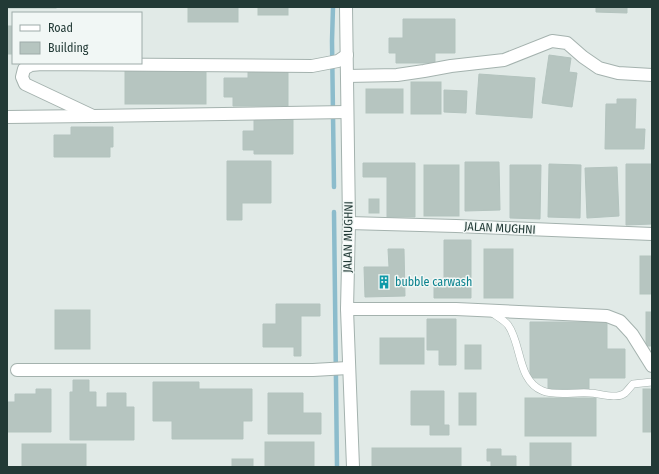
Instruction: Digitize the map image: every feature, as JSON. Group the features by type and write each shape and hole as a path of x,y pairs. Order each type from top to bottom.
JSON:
{"street":[{"name":"JALAN MUGHNI","path":"346,7 337,60 347,76 345,112 349,223 347,309 348,368 353,467"},
{"path":"347,76 397,74 504,60 552,41 567,43 599,68 618,73 652,76"},
{"path":"93,116 25,84 22,77 24,69 31,65 42,64 312,66 337,60"},
{"path":"7,117 345,112"},
{"name":"JALAN MUGHNI","path":"349,223 652,234"},
{"path":"347,309 489,310 607,316 620,321 632,334 652,366"},
{"path":"17,370 313,370 348,368"}],"lane":[{"path":"489,310 507,324 514,335 523,369 534,386 544,391 557,393 592,393 614,396 624,394 633,384 652,382"}],"building":[{"path":"56,7 56,8 7,8"},
{"path":"188,7 238,7 238,22 188,22"},
{"path":"258,7 288,7 288,15 258,15"},
{"path":"596,7 627,7 627,13 596,12"},
{"path":"403,19 455,19 455,53 435,53 435,63 396,63 396,53 389,53 389,38 403,38"},
{"path":"7,26 12,26 12,54 7,54"},
{"path":"549,55 571,58 569,72 577,73 572,107 542,103"},
{"path":"125,71 206,71 206,104 125,104"},
{"path":"248,72 288,72 288,106 233,106 233,97 224,97 224,78 248,78"},
{"path":"479,74 535,78 532,118 476,114"},
{"path":"411,82 441,82 441,114 411,114"},
{"path":"366,89 403,89 403,113 366,113"},
{"path":"444,90 467,91 466,113 444,112"},
{"path":"617,99 636,99 635,129 645,129 644,149 605,149 606,104 617,104"},
{"path":"254,118 293,118 293,154 254,154 254,150 243,150 243,131 254,131"},
{"path":"71,127 113,127 113,147 110,147 110,157 54,157 54,135 71,135"},
{"path":"227,161 271,161 271,203 242,203 242,220 227,220"},
{"path":"465,162 499,162 500,210 465,211"},
{"path":"363,163 415,163 415,217 387,217 387,177 363,177"},
{"path":"549,164 581,165 580,218 548,217"},
{"path":"626,164 652,164 652,224 626,225"},
{"path":"424,165 459,165 459,216 424,216"},
{"path":"510,165 541,165 540,219 510,218"},
{"path":"617,167 619,216 587,218 585,168"},
{"path":"369,199 379,199 379,213 369,213"},
{"path":"444,240 471,240 471,298 434,298 434,280 444,280"},
{"name":"bubble carwash","path":"388,249 404,249 405,296 365,297 364,267 389,267"},
{"path":"484,249 513,249 513,298 484,298"},
{"path":"640,256 652,256 652,294 640,294"},
{"path":"276,304 320,304 320,316 301,316 301,356 294,356 294,347 263,347 263,324 276,324"},
{"path":"55,310 90,310 90,349 55,349"},
{"path":"646,312 652,312 652,346 646,346"},
{"path":"427,319 456,319 456,365 439,365 439,350 427,350"},
{"path":"530,322 607,322 607,349 625,349 625,378 589,378 589,389 548,389 548,378 530,378"},
{"path":"380,338 424,338 424,364 380,364"},
{"path":"465,345 481,345 481,369 465,369"},
{"path":"73,380 89,380 89,392 96,392 96,407 107,407 107,393 126,393 126,407 134,407 134,440 70,440 70,392 73,392"},
{"path":"153,382 199,382 199,389 252,389 252,421 243,421 243,439 172,439 172,421 153,421"},
{"path":"36,389 51,389 51,432 7,432 7,402 15,402 15,394 36,394"},
{"path":"643,389 652,389 652,432 643,432"},
{"path":"411,391 444,391 444,425 449,425 449,435 430,435 430,425 411,425"},
{"path":"268,393 303,393 303,413 321,413 321,434 268,434"},
{"path":"459,393 476,393 476,425 459,425"},
{"path":"525,398 596,398 596,436 525,436"},
{"path":"265,442 314,442 314,467 265,467"},
{"path":"530,443 571,443 571,467 530,467"},
{"path":"22,444 86,444 86,467 22,467"},
{"path":"372,448 461,448 461,467 372,467"},
{"path":"487,449 501,449 501,456 516,456 516,467 491,467 491,461 487,461"},
{"path":"232,459 253,459 253,467 232,467"}],"waterway":[{"path":"333,7 334,187"},
{"path":"334,212 337,467"}],"place":[{"name":"bubble carwash","path":"384,282"}]}
